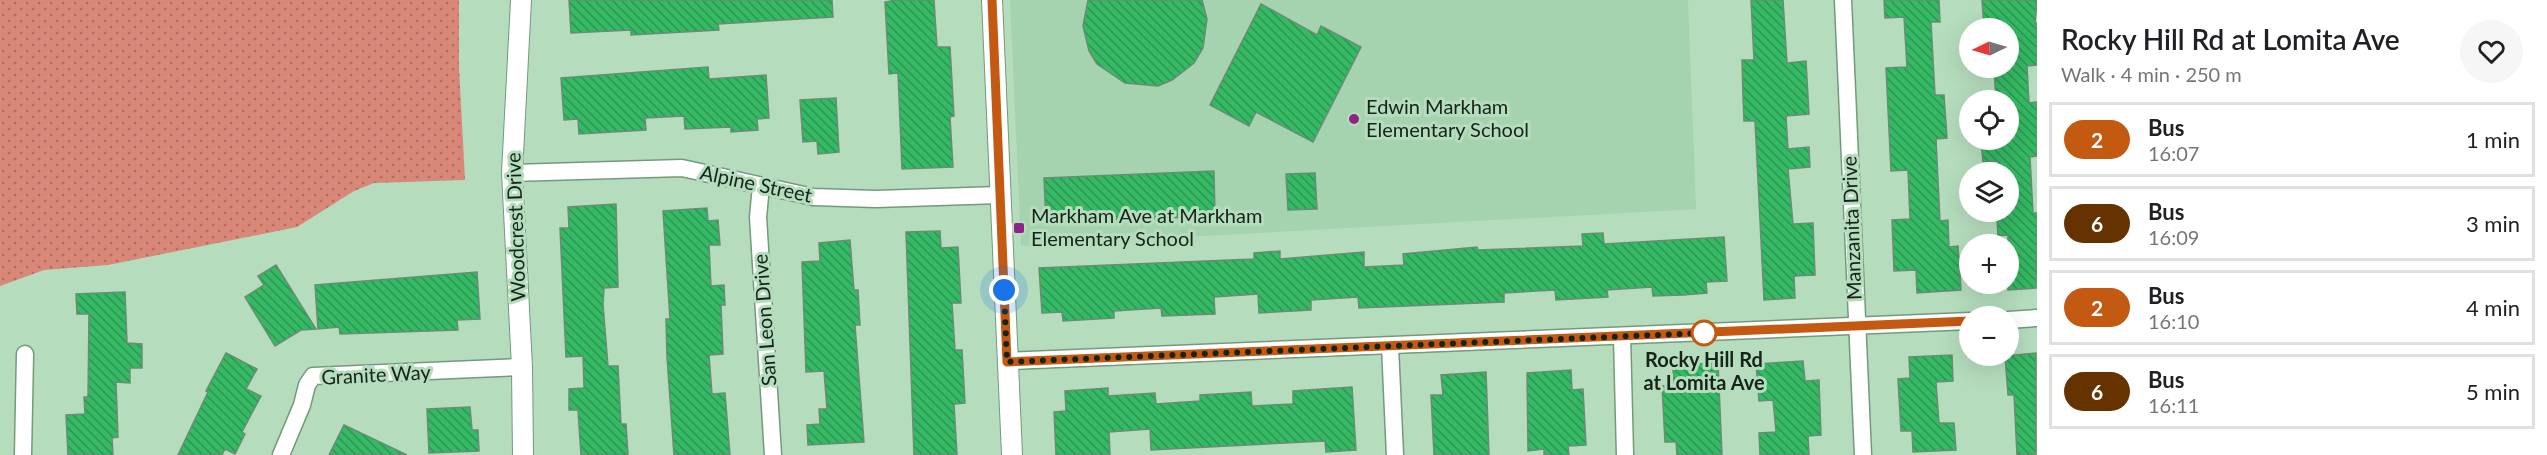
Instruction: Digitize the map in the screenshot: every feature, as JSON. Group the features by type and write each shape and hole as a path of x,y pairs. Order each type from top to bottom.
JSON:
{"street":[{"name":"Woodcrest Drive","path":"521,0 512,173 522,367 523,455"},
{"path":"992,0 1012,455"},
{"name":"Manzanita Drive","path":"1843,0 1863,455"},
{"name":"Alpine Street","path":"512,173 682,168 813,197 876,199 1000,195"},
{"name":"San Leon Drive","path":"761,186 758,217 773,455"},
{"path":"2019,319 2037,318"},
{"path":"1007,362 1959,321"},
{"path":"1622,336 1625,455"},
{"path":"1390,346 1395,455"},
{"path":"23,455 25,354"},
{"name":"Granite Way","path":"281,455 302,405 307,385 313,376 522,367"}],"shaded area":[{"path":"0,0 459,0 459,68 465,180 374,183 354,191 297,227 108,265 44,270 0,286"},
{"name":"Edwin Markham Elementary School","path":"1010,0 1688,0 1696,209 1021,246"}],"building":[{"path":"569,0 832,0 833,17 718,24 719,30 631,35 631,30 571,33"},
{"path":"934,0 937,47 950,47 954,116 950,117 953,167 902,169 898,73 889,74 885,2"},
{"path":"1088,0 1202,0 1207,19 1203,48 1194,63 1172,80 1158,86 1125,83 1097,64 1089,51 1083,26"},
{"path":"1751,0 1783,0 1787,63 1806,61 1809,114 1786,116 1788,149 1809,147 1810,167 1788,169 1793,224 1813,223 1815,275 1794,276 1795,298 1764,300 1755,121 1744,121 1742,60 1754,60"},
{"path":"1884,0 1939,0 1940,22 1931,22 1935,95 1944,95 1947,138 1936,139 1940,221 1948,220 1949,247 1958,246 1959,290 1917,293 1916,270 1894,271 1892,220 1910,219 1908,170 1891,171 1886,68 1907,67 1904,17 1885,18"},
{"path":"1982,0 2037,0 2035,24 2037,23 2037,65 2027,66 2029,103 2037,102 2037,156 2030,157 2033,213 2037,213 2036,288 2019,289 2019,234 1998,234 1997,222 2019,222 2019,162 1983,162 1982,150 2019,150 2019,90 1995,90 1995,78 2019,78 2019,18 1983,18"},
{"path":"1261,4 1317,35 1321,26 1361,47 1313,142 1256,112 1249,126 1210,105"},
{"path":"708,67 709,79 766,75 769,118 757,119 758,130 731,132 731,127 685,129 684,116 645,118 646,130 579,134 578,119 564,120 561,78"},
{"path":"836,98 839,152 818,154 817,141 803,142 800,100"},
{"path":"1214,171 1215,216 1046,223 1044,178"},
{"path":"1315,173 1317,209 1288,210 1286,174"},
{"path":"616,204 618,287 604,288 603,305 608,366 618,366 621,424 626,424 628,455 581,455 578,410 569,410 569,389 584,388 583,356 566,357 560,228 569,228 568,207"},
{"path":"707,208 708,221 718,220 720,245 709,245 711,286 724,285 725,305 721,305 723,354 709,355 712,394 725,393 730,455 674,455 667,357 666,319 670,319 663,211"},
{"path":"940,231 941,248 958,247 961,303 952,303 955,350 962,350 965,403 954,404 957,455 914,455 906,232"},
{"path":"1603,233 1604,244 1724,237 1727,281 1706,282 1707,293 1683,295 1653,296 1652,287 1607,290 1608,297 1556,300 1555,290 1504,293 1504,302 1359,308 1358,297 1311,300 1311,310 1259,313 1258,294 1214,297 1215,314 1162,316 1161,308 1114,311 1114,318 1063,321 1062,312 1042,313 1039,268 1254,259 1254,253 1280,251 1280,259 1364,252 1364,267 1404,265 1403,254 1477,247 1478,250 1583,246 1582,234"},
{"path":"850,240 854,290 858,290 860,325 855,325 864,442 808,445 807,425 820,424 819,409 827,409 824,371 806,372 802,262 820,261 819,243"},
{"path":"276,265 316,329 301,330 275,346 245,297 264,285 258,276"},
{"path":"477,272 480,319 457,320 458,330 340,334 339,327 318,329 315,285"},
{"path":"125,292 127,343 142,344 142,368 130,368 130,383 116,382 118,437 112,438 113,455 68,455 66,415 85,414 84,397 88,397 89,314 77,314 76,294"},
{"path":"226,353 257,369 246,389 261,396 242,432 245,434 235,454 225,449 222,455 178,455 208,392 206,391"},
{"path":"2036,353 2036,455 2017,455 2014,395 2008,395 2006,366 2019,366 2019,355"},
{"path":"1952,355 1953,381 1936,382 1939,423 1954,423 1956,450 1913,452 1912,431 1901,431 1898,379 1910,378 1909,357"},
{"path":"1803,361 1805,381 1819,380 1821,435 1808,436 1809,455 1760,455 1759,433 1776,432 1773,400 1759,401 1756,364"},
{"path":"1718,363 1722,455 1677,455 1676,442 1665,442 1662,386 1673,385 1673,365"},
{"path":"1571,370 1572,390 1583,389 1586,445 1568,446 1569,455 1544,455 1544,449 1528,451 1527,373"},
{"path":"1486,372 1489,455 1434,455 1431,395 1443,395 1441,375"},
{"path":"1352,387 1356,450 1326,452 1325,441 1151,450 1150,429 1109,432 1110,455 1056,455 1054,412 1066,411 1065,391 1108,388 1108,396 1155,393 1156,404 1200,401 1200,395 1251,392 1252,406 1293,404 1293,391"},
{"path":"470,407 472,430 478,430 479,451 429,453 427,409"},
{"path":"344,425 407,455 329,455"}],"bus line":[{"name":"2","path":"992,0 1007,362 1959,321"}],"place":[{"name":"Edwin Markham Elementary School","path":"1354,119"},
{"name":"Markham Ave at Markham Elementary School","path":"1019,228"},
{"name":"Rocky Hill Rd at Lomita Ave","path":"1704,333"}],"route":[{"path":"1004,290 1007,362 1704,333"}]}
